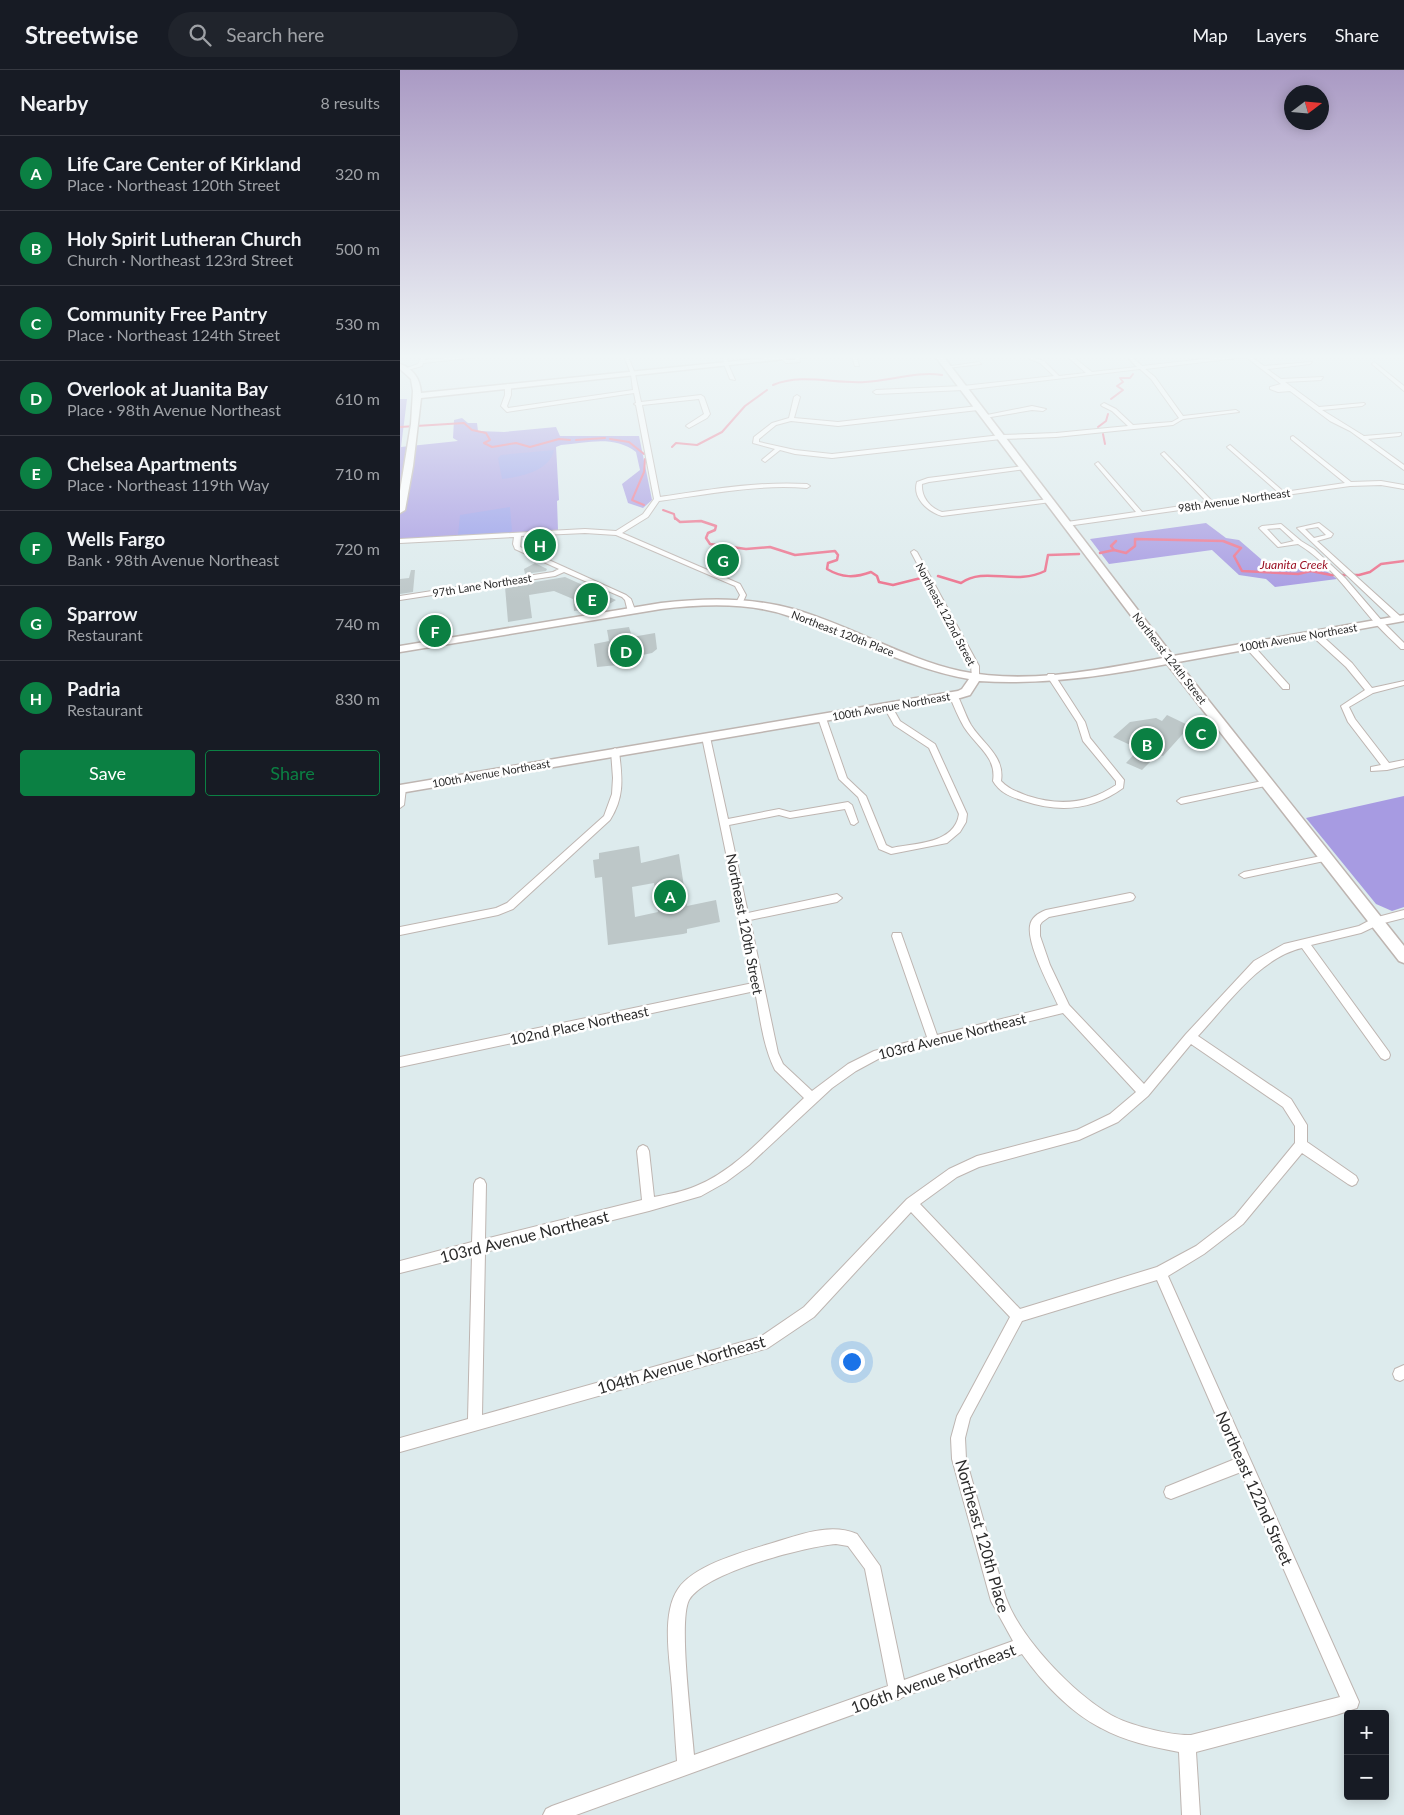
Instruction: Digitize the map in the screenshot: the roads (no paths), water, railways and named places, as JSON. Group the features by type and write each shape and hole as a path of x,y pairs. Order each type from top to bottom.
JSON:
{"street":[{"path":"400,510 404,499 412,437"},
{"path":"617,532 640,520 653,508 657,499 645,437"},
{"path":"757,437 756,443 778,449 832,456 997,437"},
{"name":"Northeast 124th Street","path":"1001,437 1170,660 1404,957"},
{"path":"1364,438 1369,437"},
{"path":"1293,438 1350,484"},
{"path":"1364,438 1404,468"},
{"path":"1230,446 1282,493"},
{"path":"765,460 778,449"},
{"path":"1164,454 1211,503"},
{"path":"1098,464 1140,513"},
{"path":"1024,468 928,480 919,483 918,488 930,509 939,514 1049,501"},
{"path":"1402,487 1404,479"},
{"name":"98th Avenue Northeast","path":"1067,524 1350,484 1374,483 1402,487"},
{"path":"657,499 759,485 807,486"},
{"path":"1299,542 1280,546 1262,528 1281,526 1299,542 1312,550 1343,579 1378,623 1404,647"},
{"path":"400,542 599,531 617,532 738,585 743,595 740,603 694,602 631,610 400,649"},
{"path":"518,535 517,548 624,596 628,599 631,610"},
{"path":"1312,540 1401,619"},
{"name":"Northeast 122nd Street","path":"914,552 975,666 976,677"},
{"name":"97th Lane Northeast","path":"400,598 555,574 564,569"},
{"name":"Northeast 120th Place","path":"740,603 790,612 932,667 976,677"},
{"name":"100th Avenue Northeast","path":"401,788 953,695 966,692 976,677 1023,679 1170,660 1401,619"},
{"path":"1314,634 1349,665 1370,691"},
{"path":"1249,646 1286,687"},
{"path":"953,695 970,730 982,740 997,765 1000,773 997,780 1000,786 1038,803 1067,807 1094,801 1120,786 1120,780 1086,739 1081,722 1051,676"},
{"path":"1387,767 1346,710 1348,703 1370,691 1404,684"},
{"path":"822,718 843,778 862,796 882,847 891,851 944,841 950,838 963,820 963,814 932,746 897,723 888,707"},
{"name":"Northeast 120th Street","path":"706,737 757,986 773,1052 779,1067 811,1097"},
{"path":"400,930 498,912 510,906 607,818 615,807 618,796 615,752"},
{"path":"1374,769 1404,763"},
{"path":"1181,801 1267,783"},
{"path":"400,805 401,788"},
{"path":"725,823 779,812 790,815 848,805 854,822"},
{"path":"1244,875 1326,858"},
{"path":"1130,897 1056,911 1038,919 1035,925 1035,936 1045,965 1065,1008 1144,1092"},
{"path":"743,918 837,898"},
{"path":"911,1203 1018,1316 1160,1273 1200,1250 1239,1220 1301,1144 1301,1125 1287,1103 1190,1037 1258,964 1288,947 1361,929 1377,921 1404,914"},
{"path":"897,936 933,1040"},
{"path":"1304,943 1385,1055"},
{"name":"102nd Place Northeast","path":"400,1062 757,986"},
{"name":"103rd Avenue Northeast","path":"400,1267 698,1192 736,1171 811,1097 860,1061 878,1054 1065,1008"},
{"name":"104th Avenue Northeast","path":"400,1445 762,1343 809,1312 911,1203 953,1173 977,1162 1079,1135 1114,1118 1144,1092 1190,1037"},
{"path":"1301,1144 1352,1180"},
{"path":"643,1151 649,1204"},
{"path":"475,1423 480,1184"},
{"name":"Northeast 122nd Street","path":"1160,1273 1351,1702"},
{"name":"Northeast 120th Place","path":"1018,1316 964,1416 958,1438 959,1459 1000,1601 1009,1622 1024,1645"},
{"path":"1171,1492 1244,1463"},
{"path":"686,1766 676,1632 678,1612 684,1596 694,1583 713,1572 818,1538 836,1536 852,1538 872,1566 898,1692"},
{"name":"106th Avenue Northeast","path":"552,1815 898,1692 1024,1645 1069,1694 1106,1722 1153,1738 1187,1744 1322,1712 1351,1702"},
{"path":"1187,1744 1191,1815"}],"waterway":[{"name":"Juanita Creek","path":"489,437 490,440 484,443 492,447 516,443 530,447 559,439 570,440"},
{"name":"Juanita Creek","path":"672,447 676,443 697,445 712,437"},
{"path":"1104,437 1105,444"},
{"name":"Juanita Creek","path":"576,440 605,438"},
{"name":"Juanita Creek","path":"610,439 629,442 644,454"},
{"name":"Juanita Creek","path":"644,505 632,500 644,472 645,459"},
{"name":"Juanita Creek","path":"663,510 674,514 675,519"},
{"name":"Juanita Creek","path":"675,518 680,522 701,521 716,526 715,530 708,533 706,538 710,544 746,549 770,547 795,555 835,551 838,555 837,560 828,563 827,569 838,574 854,576 871,572 877,576 879,582 893,585 921,578"},
{"name":"Juanita Creek","path":"1114,550 1126,553 1135,546 1135,539 1223,541 1241,548 1234,556 1242,571 1298,574 1311,571 1331,575 1359,575 1370,572 1381,564 1404,561"},
{"path":"1114,550 1111,546 1116,541"},
{"name":"Juanita Creek","path":"1100,553 1114,550"},
{"name":"Juanita Creek","path":"938,576 961,583 970,578 980,576 1023,577 1045,571 1048,555 1079,554"}],"place":[{"name":"Padria","path":"540,545"},
{"name":"Sparrow","path":"723,560"},
{"name":"Chelsea Apartments","path":"592,599"},
{"name":"Wells Fargo","path":"435,631"},
{"name":"Overlook at Juanita Bay","path":"626,651"},
{"name":"Community Free Pantry","path":"1201,733"},
{"name":"Holy Spirit Lutheran Church","path":"1147,744"},
{"name":"Life Care Center of Kirkland","path":"670,896"}]}
